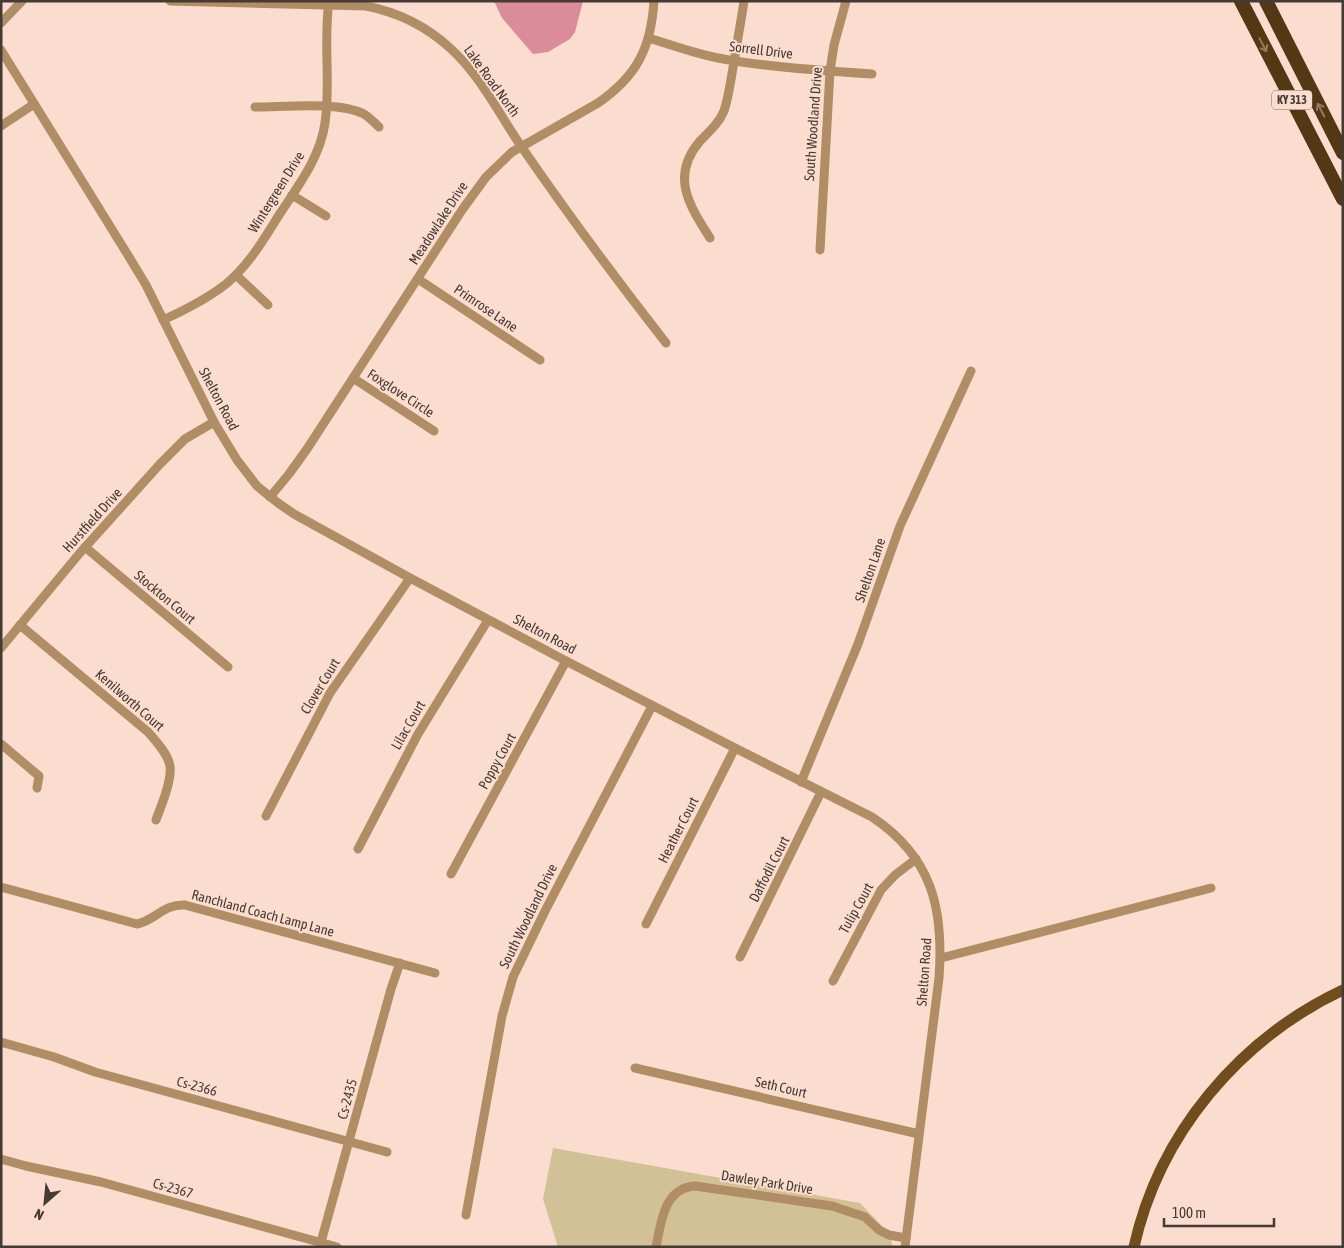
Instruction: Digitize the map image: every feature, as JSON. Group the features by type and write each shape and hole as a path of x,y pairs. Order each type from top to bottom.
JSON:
{"highway":[{"name":"KY 313","path":"1241,1 1343,199"},
{"name":"KY 313","path":"1266,1 1343,153"}],"main road":[{"path":"1134,1247 1145,1208 1160,1172 1185,1127 1212,1090 1242,1059 1279,1028 1302,1012 1343,990"}],"street":[{"path":"1,24 22,1"},
{"name":"Lake Road North","path":"170,1 356,4 381,9 415,23 434,35 452,49 468,67 521,146 666,342"},
{"name":"Meadowlake Drive","path":"270,497 294,468 477,187 495,167 521,146 598,103 611,94 630,76 649,38 654,1"},
{"path":"710,238 687,199 684,178 685,168 694,149 723,113 744,1"},
{"name":"South Woodland Drive","path":"820,250 830,71 834,45 846,1"},
{"name":"Wintergreen Drive","path":"163,320 202,301 236,275 259,246 318,152 325,125 327,106 328,3"},
{"name":"Sorrell Drive","path":"649,38 685,50 734,61 872,74"},
{"name":"Shelton Road","path":"1,50 126,252 163,320 214,422 248,476 270,497 294,514 488,620 652,706 860,810 878,821 901,840 916,859 934,897 940,929 941,958 906,1242"},
{"path":"1,126 34,104"},
{"path":"255,107 343,107 371,118 379,127"},
{"path":"292,195 326,216"},
{"path":"236,275 268,305"},
{"name":"Primrose Lane","path":"418,279 540,360"},
{"name":"Shelton Lane","path":"802,782 858,644 900,526 971,371"},
{"name":"Foxglove Circle","path":"353,378 434,430"},
{"name":"Hurstfield Drive","path":"1,648 85,547 160,464 185,439 214,422"},
{"name":"Stockton Court","path":"85,547 228,667"},
{"name":"Clover Court","path":"266,816 330,693 410,578"},
{"name":"Lilac Court","path":"358,849 418,734 488,620"},
{"name":"Kenilworth Court","path":"20,625 148,732 160,747 170,766 166,795 156,820"},
{"name":"Poppy Court","path":"451,874 566,661"},
{"name":"South Woodland Drive","path":"466,1215 502,1016 513,977 545,911 652,706"},
{"path":"1,744 39,776 37,788"},
{"name":"Heather Court","path":"646,924 735,748"},
{"name":"Daffodil Court","path":"740,958 821,792"},
{"name":"Tulip Court","path":"833,981 881,890 895,875 916,859"},
{"name":"Ranchland Coach Lamp Lane","path":"1,887 137,924 145,922 170,906 185,905 435,973"},
{"path":"941,958 1211,888"},
{"name":"Cs-2435","path":"321,1242 391,989 400,964"},
{"name":"Cs-2366","path":"1,1042 54,1057 95,1072 387,1152"},
{"name":"Seth Court","path":"636,1068 920,1134"},
{"name":"Cs-2367","path":"1,1159 101,1182 337,1247"},
{"name":"Dawley Park Drive","path":"656,1247 667,1204 679,1190 695,1186 832,1206 865,1217 879,1230 906,1242"}],"shaded area":[{"path":"494,1 583,1 575,32 570,39 548,52 533,54 502,18"},
{"path":"553,1148 860,1203 884,1228 891,1231 892,1247 558,1247 543,1199"}]}
